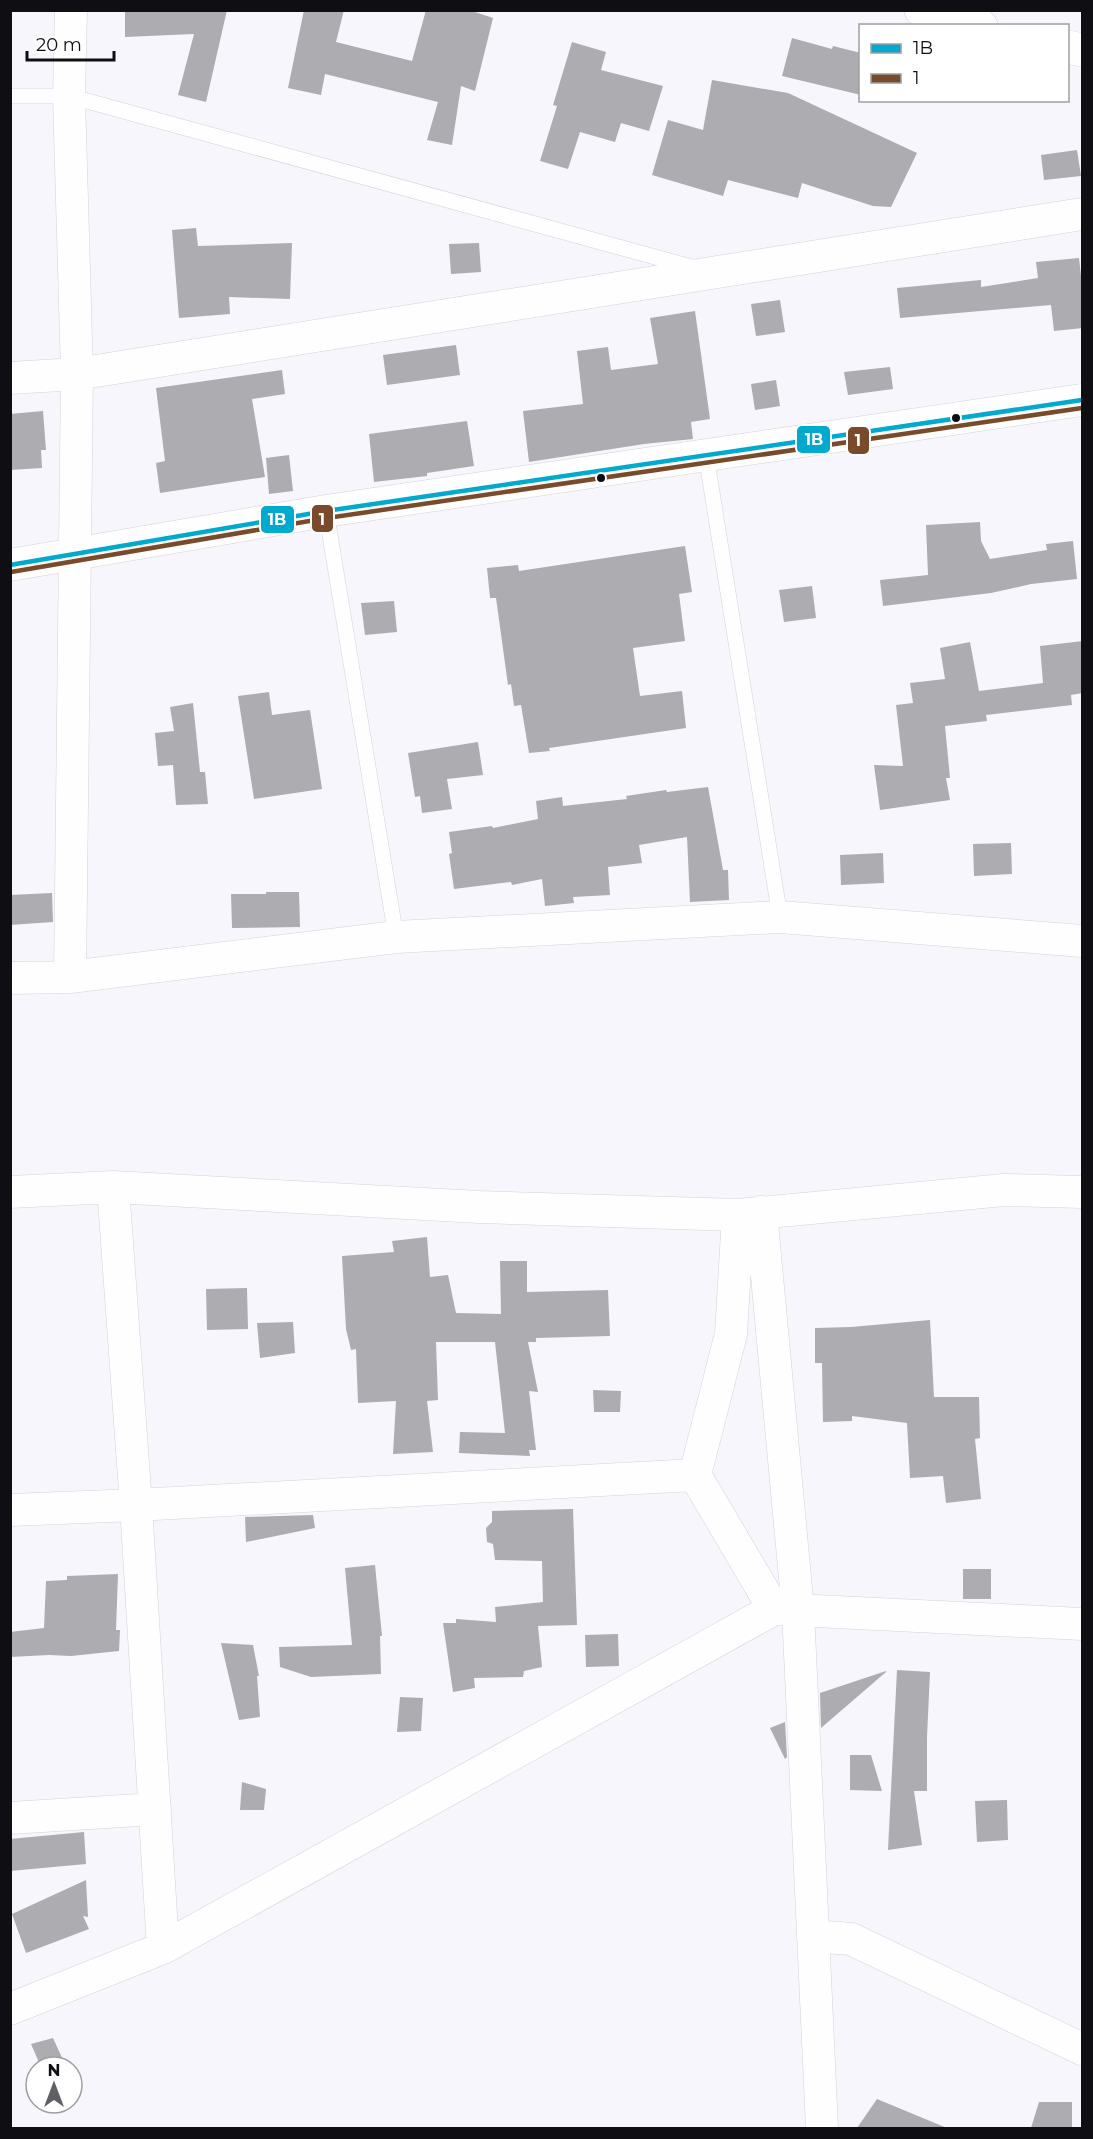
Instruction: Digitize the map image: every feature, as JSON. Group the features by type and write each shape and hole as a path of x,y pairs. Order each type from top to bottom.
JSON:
{"main road":[{"path":"921,10 974,24"}],"street":[{"path":"70,977 76,555 76,374 69,96 71,10"},
{"path":"10,378 76,374 1083,214"},
{"path":"10,565 326,511 1083,400"},
{"path":"10,978 70,977 396,937 780,917 1083,941"},
{"path":"10,1192 112,1187 479,1207 750,1214 1004,1190 1083,1192"},
{"path":"112,1187 136,1505 163,1948"},
{"path":"750,1214 731,1334 695,1475 786,1610"},
{"path":"750,1214 813,1936 822,2128"},
{"path":"10,1510 695,1475"},
{"path":"10,2009 163,1948 786,1610 1083,1624"},
{"path":"10,1818 155,1809"},
{"path":"813,1936 851,1939 1083,2049"}],"lane":[{"path":"10,96 69,96 713,273"},
{"path":"706,455 780,917"},
{"path":"326,511 396,937"}],"building":[{"path":"125,10 227,10 206,102 178,95 194,34 125,37"},
{"path":"304,10 344,10 336,42 412,61 426,10 469,10 493,18 475,91 461,86 452,145 427,140 438,102 325,74 321,95 288,88"},
{"path":"792,38 832,49 833,46 859,52 859,95 782,76"},
{"path":"572,42 606,52 601,70 663,86 649,131 621,123 615,142 580,132 568,169 540,161 557,106 553,105"},
{"path":"712,80 788,93 917,153 891,207 873,206 802,183 798,198 728,180 723,196 652,175 668,120 703,130"},
{"path":"1077,150 1081,176 1044,180 1041,155"},
{"path":"196,228 198,246 292,243 290,299 229,297 230,314 179,318 172,230"},
{"path":"479,243 481,272 451,274 449,244"},
{"path":"1079,258 1083,294 1083,328 1054,331 1051,305 900,318 897,288 981,280 981,287 1038,278 1036,262"},
{"path":"780,300 785,332 756,336 751,304"},
{"path":"695,311 710,419 691,422 693,439 644,444 529,462 523,411 583,404 577,351 608,347 611,370 658,364 650,318"},
{"path":"456,345 460,375 387,385 383,355"},
{"path":"890,367 893,389 848,395 844,372"},
{"path":"282,370 285,394 252,399 265,477 160,493 156,463 165,461 156,388"},
{"path":"776,380 780,406 755,410 751,384"},
{"path":"43,411 46,450 41,450 42,468 10,470 10,414"},
{"path":"467,421 474,466 427,473 427,476 374,482 369,434"},
{"path":"289,455 293,491 269,494 266,458"},
{"path":"980,522 981,541 990,559 1047,550 1046,544 1073,541 1077,579 1031,584 991,593 883,606 880,580 928,575 926,525"},
{"path":"685,546 692,592 679,594 685,641 633,648 640,696 682,691 686,728 529,753 521,705 514,706 511,684 508,685 496,598 490,598 487,568 518,565 519,571"},
{"path":"812,586 816,618 784,622 779,590"},
{"path":"394,601 397,632 365,635 361,603"},
{"path":"1083,641 1083,693 1071,695 1072,705 986,715 987,721 945,726 950,778 946,778 950,800 880,810 874,765 903,766 896,705 913,703 910,683 945,679 940,648 970,642 979,691 1043,683 1040,646"},
{"path":"269,692 272,715 310,710 322,789 254,799 238,696"},
{"path":"193,703 200,772 205,772 208,804 176,805 173,765 158,766 155,733 174,731 170,707"},
{"path":"478,742 483,775 447,779 452,809 422,813 420,796 415,797 408,753"},
{"path":"708,787 723,870 728,870 729,900 690,902 687,837 639,845 642,863 608,867 610,895 573,897 574,903 545,906 542,879 512,885 511,882 454,889 449,854 452,853 449,832 492,826 493,828 538,819 536,801 562,797 563,806 627,799 626,796 666,790 667,792"},
{"path":"1011,843 1012,874 974,876 973,844"},
{"path":"883,853 884,883 841,885 840,855"},
{"path":"266,892 299,892 300,927 232,928 231,894 266,894"},
{"path":"52,893 53,922 10,925 10,895"},
{"path":"427,1237 430,1277 448,1275 456,1313 501,1314 500,1261 527,1261 527,1292 608,1290 610,1336 536,1338 536,1342 528,1342 538,1392 529,1391 536,1450 529,1450 530,1456 459,1453 460,1432 505,1433 495,1342 436,1342 438,1400 427,1401 433,1452 393,1454 396,1401 358,1403 356,1349 351,1350 346,1329 342,1256 394,1252 392,1241"},
{"path":"247,1288 248,1329 207,1330 206,1289"},
{"path":"930,1320 934,1397 979,1397 980,1438 975,1439 981,1499 946,1503 943,1476 910,1478 907,1423 852,1416 852,1421 823,1422 822,1363 815,1363 815,1328"},
{"path":"293,1322 295,1353 260,1358 257,1323"},
{"path":"593,1390 621,1391 620,1412 594,1412"},
{"path":"573,1509 577,1625 538,1626 542,1667 524,1671 523,1677 474,1678 475,1688 453,1692 443,1623 456,1623 456,1619 496,1622 495,1607 543,1602 542,1561 495,1560 493,1544 487,1542 486,1528 492,1522 492,1511"},
{"path":"313,1515 315,1528 246,1542 245,1517"},
{"path":"375,1565 382,1636 380,1636 381,1674 311,1677 280,1667 279,1647 352,1645 345,1568"},
{"path":"963,1569 991,1569 991,1599 963,1599"},
{"path":"118,1574 116,1630 120,1630 119,1651 71,1656 10,1657 10,1632 44,1628 46,1581 67,1580 67,1576"},
{"path":"618,1634 619,1666 586,1667 585,1635"},
{"path":"221,1643 253,1645 259,1676 257,1676 260,1717 239,1720"},
{"path":"897,1670 930,1672 927,1791 914,1791 922,1845 888,1850"},
{"path":"886,1672 821,1728 820,1693"},
{"path":"400,1697 423,1698 421,1731 397,1732"},
{"path":"785,1722 787,1757 785,1759 770,1728"},
{"path":"850,1755 871,1755 882,1791 850,1790"},
{"path":"242,1782 266,1789 264,1810 240,1810"},
{"path":"1007,1800 1008,1840 977,1842 975,1801"},
{"path":"84,1832 86,1864 10,1871 10,1839"},
{"path":"86,1880 88,1917 83,1916 89,1929 26,1953 12,1914"},
{"path":"53,2038 61,2055 36,2055 31,2044"},
{"path":"877,2099 947,2128 857,2128"},
{"path":"1039,2102 1072,2102 1072,2128 1031,2128"}],"transit line":[{"name":"1B","path":"10,565 326,511 1082,400"},
{"name":"1","path":"11,572 327,518 1082,408"}]}
